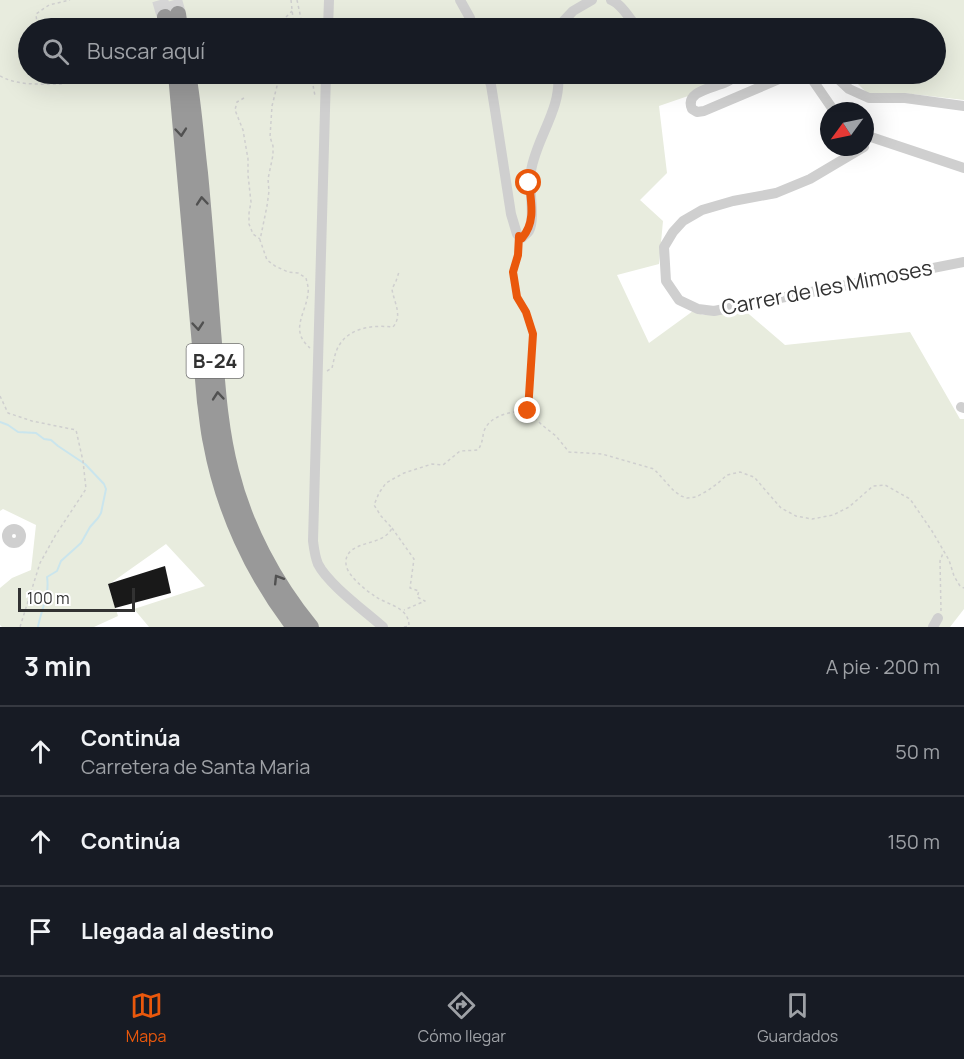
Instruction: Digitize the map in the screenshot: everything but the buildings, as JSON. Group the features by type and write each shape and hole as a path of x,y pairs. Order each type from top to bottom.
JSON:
{"highway":[{"name":"B-24","path":"177,84 211,443 231,514 248,553 264,583 294,627"},
{"name":"B-24","path":"189,84 196,134 223,437 243,509 260,547 276,578 311,627"}],"street":[{"path":"328,0 328,18"},
{"path":"460,0 470,18"},
{"path":"566,18 573,10 592,0"},
{"path":"611,0 617,3 630,18"},
{"path":"326,84 312,530 316,558 322,572 383,627"},
{"path":"490,84 512,214 517,234 522,238 528,231 532,220 529,183 531,169 552,113 559,84"},
{"path":"721,84 698,93 691,100 692,110 704,111 767,84"},
{"path":"815,84 828,102"},
{"path":"844,84 869,98 905,98 964,106"},
{"path":"874,138 964,168"},
{"name":"Carrer de les Mimoses","path":"874,142 878,140"},
{"name":"Carrer de les Mimoses","path":"845,156 810,179 776,193 733,201 702,210 683,221 664,247 666,281 679,300 698,309 714,311 964,262"}],"path":[{"path":"36,18 36,14 49,5 69,0"},
{"path":"291,0 293,18"},
{"path":"297,0 301,18"},
{"path":"285,18 293,11"},
{"path":"0,76 9,81 18,82"},
{"path":"37,84 62,84"},
{"path":"260,240 269,192 268,179 273,155 270,137 272,106 278,84"},
{"path":"313,84 317,100 325,106"},
{"path":"244,98 237,102 235,110 243,130 248,159 251,202 249,224 253,234 260,240 267,260 275,266 306,278 309,291 300,321 299,333 303,342 318,353"},
{"path":"519,236 518,255 513,272 517,297 526,312 533,334 528,411"},
{"path":"318,372 332,368 340,345 356,330 366,327 393,327 398,321 398,309 392,289 399,272"},
{"path":"0,396 8,413 32,421 76,430 86,489 40,563 20,627"},
{"path":"403,611 425,601 417,597 419,591 410,588 414,559 374,505 379,493 387,483 404,473 432,464 443,465 460,451 478,450 489,423 497,417 517,411 528,411 556,436 569,452 602,454 654,469 674,490 687,498 696,497 727,475 740,472 754,477 782,507 795,516 812,519 833,515 849,507 873,486 885,485 910,499 949,560 960,586 964,588"},
{"path":"392,528 384,537 352,549 345,566 359,584 376,598 403,611 409,622 409,626 404,627"},
{"path":"936,623 942,614 940,561 944,552"}],"shaded area":[{"path":"0,0 964,0 964,100 903,93 867,93 858,84 946,84 946,18 18,18 18,84 717,84 659,106 667,173 640,200 663,221 659,264 617,275 649,343 693,311 703,315 743,309 785,345 910,332 960,419 964,419 964,609 950,627 149,627 134,609 205,586 166,544 108,585 118,616 94,627 2,627 0,625 0,588 12,578 31,570 36,525 3,509 0,511"}],"waterway":[{"path":"0,422 18,432 36,433 44,439 51,440 85,464 106,489 98,518 81,543 61,561 57,571 47,577 46,596 38,627"}],"tunnel":[{"path":"160,0 165,17"},
{"path":"174,0 178,14"}],"route":[{"path":"528,411 533,334 526,312 517,297 513,272 518,255 519,236 522,238 528,231 532,220 529,183"}]}
